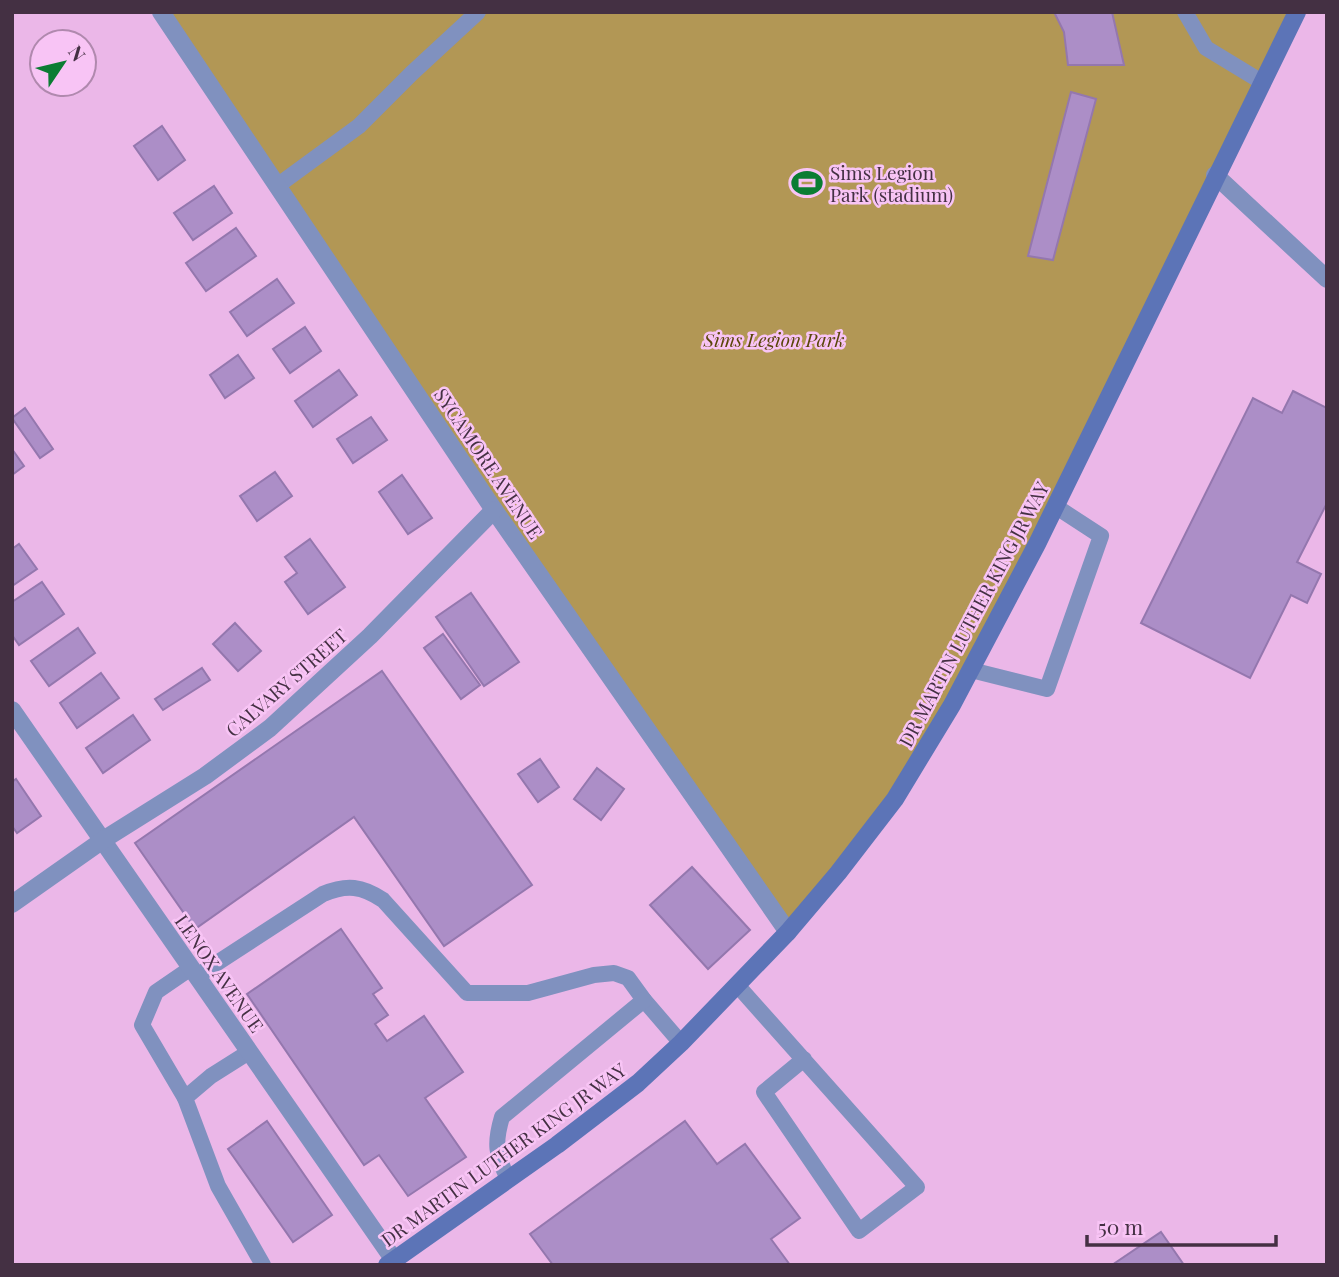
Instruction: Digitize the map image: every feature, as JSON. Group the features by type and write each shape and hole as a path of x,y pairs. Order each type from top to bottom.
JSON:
{"main road":[{"name":"DR MARTIN LUTHER KING JR WAY","path":"390,1262 508,1180 638,1083 681,1043 788,932 895,799 952,705 1055,506 1297,12"}],"street":[{"name":"SYCAMORE AVENUE","path":"161,12 494,510 788,932"},
{"path":"1215,175 1327,279"},
{"name":"CALVARY STREET","path":"12,904 103,839 205,776 270,728 370,636 494,510"},
{"name":"LENOX AVENUE","path":"12,710 249,1052 390,1262"}],"lane":[{"path":"278,186 359,126 478,12"},
{"path":"1185,12 1206,48 1262,82"},
{"path":"971,670 1047,689 1101,536 1055,506"},
{"path":"263,1265 218,1186 185,1098 142,1024 156,992 323,894 338,888 369,890 383,900 467,993 528,993 614,972 628,978 681,1043"},
{"path":"737,986 804,1059 917,1187 859,1231 764,1092 804,1059"},
{"path":"508,1180 497,1153 496,1137 502,1117 644,1000"},
{"path":"185,1098 211,1076 249,1052"}],"green space":[{"name":"Sims Legion Park","path":"161,12 1297,12 1037,544 895,799 788,932"}],"building":[{"path":"1054,12 1112,12 1124,65 1068,65 1064,32"},
{"path":"1071,92 1096,99 1053,260 1028,256"},
{"path":"162,126 185,160 158,180 134,146"},
{"path":"214,186 232,213 193,240 174,213"},
{"path":"236,228 256,256 206,291 186,263"},
{"path":"277,279 294,303 247,336 230,312"},
{"path":"305,327 321,351 290,373 273,349"},
{"path":"238,355 254,378 225,398 210,375"},
{"path":"339,370 357,395 313,427 295,401"},
{"path":"1293,391 1327,408 1327,503 1297,562 1321,574 1307,603 1291,595 1250,678 1141,623 1253,398 1282,413"},
{"path":"25,408 53,449 40,458 12,418"},
{"path":"371,417 387,440 353,463 337,439"},
{"path":"12,449 24,466 12,475"},
{"path":"275,472 292,496 257,521 240,496"},
{"path":"402,475 432,518 408,534 379,492"},
{"path":"310,539 345,587 308,614 285,582 297,573 285,557"},
{"path":"19,544 37,569 12,586 12,549"},
{"path":"42,582 64,614 19,645 12,635 12,602"},
{"path":"471,593 519,662 484,686 436,617"},
{"path":"235,623 261,651 238,671 213,644"},
{"path":"78,628 95,653 49,686 31,661"},
{"path":"443,634 480,685 461,699 424,648"},
{"path":"202,668 210,680 163,710 155,699"},
{"path":"382,671 532,885 444,946 354,817 195,929 135,843"},
{"path":"101,673 119,698 77,728 60,703"},
{"path":"133,715 150,740 103,773 86,748"},
{"path":"540,759 559,787 538,802 518,774"},
{"path":"597,768 624,789 601,820 574,799"},
{"path":"16,779 41,816 17,833 12,826 12,782"},
{"path":"692,867 750,930 708,969 650,905"},
{"path":"341,929 382,988 373,994 388,1015 375,1024 387,1041 424,1016 463,1072 425,1098 466,1157 408,1196 379,1155 364,1165 247,994"},
{"path":"267,1121 332,1215 293,1242 228,1149"},
{"path":"685,1121 717,1164 745,1144 800,1218 771,1239 790,1265 553,1265 530,1234"},
{"path":"1161,1232 1184,1265 1112,1265"}],"place":[{"name":"Sims Legion Park (stadium)","path":"807,183"}]}
